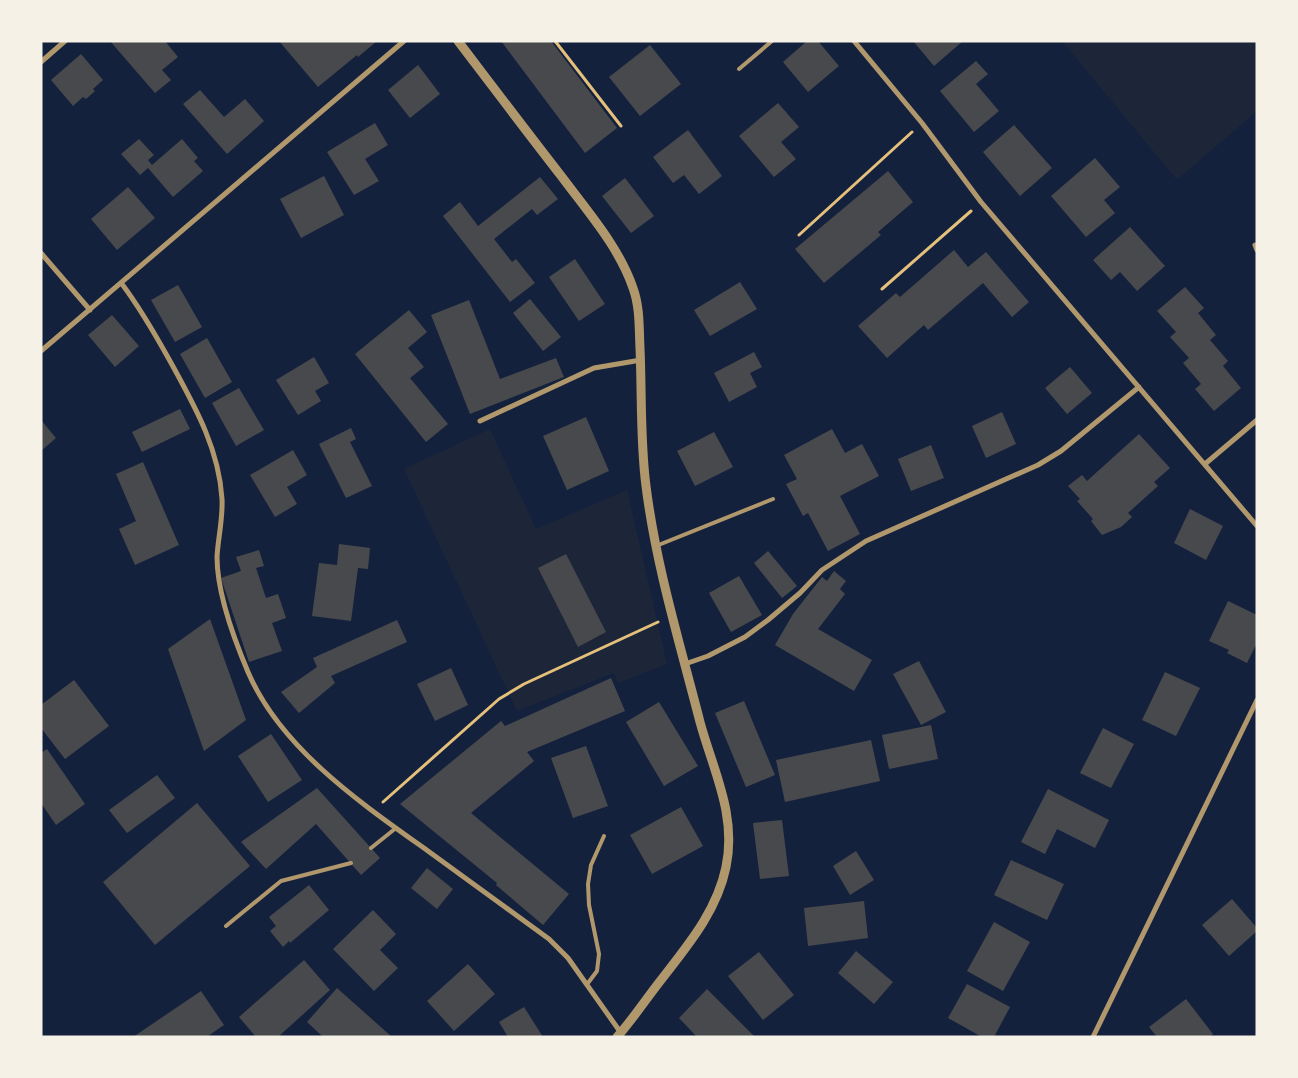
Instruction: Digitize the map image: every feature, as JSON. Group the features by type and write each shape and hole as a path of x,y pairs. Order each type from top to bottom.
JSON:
{"street":[{"path":"41,62 65,41"},
{"path":"41,351 122,284 404,41"},
{"path":"122,284 140,307 196,408 207,433 218,471 222,499 217,557 219,580 233,632 249,674 267,706 290,737 320,768 396,828 549,939 568,958 588,984 619,1035 704,922 722,883 729,844 728,814 722,788 703,732 672,616 656,546 646,484 638,310 634,289 624,267 602,231 458,41"},
{"path":"854,41 922,123 981,202 1257,526"},
{"path":"41,253 90,310"},
{"path":"480,421 594,368 641,360"},
{"path":"685,664 708,656 745,637 800,593 822,570 866,541 1038,465 1062,451 1139,387"},
{"path":"1205,464 1257,420"},
{"path":"1093,1037 1257,700"}],"lane":[{"path":"739,69 772,41"},
{"path":"656,546 773,499"},
{"path":"371,848 396,828"},
{"path":"588,984 597,971 599,954 588,906 588,884 591,865 604,836"},
{"path":"226,926 281,882 351,863"}],"path":[{"path":"555,41 621,126"},
{"path":"799,235 922,123"},
{"path":"882,289 981,202"},
{"path":"373,810 499,699 524,684 672,616"}],"shaded area":[{"path":"1062,41 1257,41 1257,111 1177,180"},
{"path":"490,429 536,529 627,490 667,664 618,683 614,673 517,711 404,469"}],"building":[{"path":"110,41 165,41 178,57 162,70 171,80 155,93"},
{"path":"279,41 377,41 318,87"},
{"path":"501,41 551,41 617,128 585,153"},
{"path":"807,41 818,41 839,66 808,92 783,62"},
{"path":"913,41 963,41 934,66"},
{"path":"650,45 681,84 640,116 609,77"},
{"path":"81,54 103,80 86,99 83,97 73,106 51,80"},
{"path":"976,61 988,74 976,84 999,111 974,132 940,91"},
{"path":"418,65 440,94 410,118 388,90"},
{"path":"200,90 224,117 245,99 264,121 227,154 183,104"},
{"path":"778,103 799,127 781,142 796,159 774,177 739,136"},
{"path":"375,123 388,145 365,159 379,181 354,195 327,152"},
{"path":"1014,125 1052,168 1020,196 983,152"},
{"path":"688,130 722,176 699,194 684,175 673,183 653,157"},
{"path":"139,139 154,155 148,160 152,165 182,139 198,158 194,161 203,171 173,197 148,168 140,175 121,154"},
{"path":"1095,158 1120,187 1104,200 1115,213 1086,237 1051,196"},
{"path":"888,171 913,202 878,232 881,235 824,283 795,249"},
{"path":"324,176 344,215 301,238 280,199"},
{"path":"540,177 558,199 537,215 532,209 494,239 512,262 516,259 535,283 510,302 443,216 460,202 478,226"},
{"path":"625,178 654,216 631,233 602,196"},
{"path":"128,187 155,218 117,250 91,219"},
{"path":"1130,227 1165,266 1137,291 1120,272 1111,280 1093,260"},
{"path":"954,250 968,267 986,252 1029,302 1012,317 983,283 928,330 924,325 887,358 858,326 896,293 900,297"},
{"path":"575,259 605,304 579,321 549,277"},
{"path":"740,282 757,309 710,336 694,310"},
{"path":"178,285 202,327 175,342 151,300"},
{"path":"1185,287 1204,308 1198,313 1216,335 1210,340 1228,361 1223,366 1241,388 1214,411 1195,389 1201,384 1183,363 1189,358 1170,337 1176,332 1157,311"},
{"path":"530,299 561,337 543,351 513,313"},
{"path":"469,300 500,379 556,358 564,377 470,414 431,315"},
{"path":"409,310 427,332 408,348 424,367 410,378 448,424 426,442 355,354"},
{"path":"112,315 139,346 115,367 88,335"},
{"path":"207,338 232,382 205,398 180,354"},
{"path":"754,352 762,367 750,373 757,387 729,402 714,373"},
{"path":"314,357 329,383 315,391 321,401 298,415 276,380"},
{"path":"1070,367 1092,393 1067,414 1045,388"},
{"path":"239,388 264,430 236,446 212,403"},
{"path":"180,409 190,429 142,452 132,432"},
{"path":"1002,412 1016,444 986,458 972,426"},
{"path":"586,417 609,471 567,490 543,436"},
{"path":"41,420 56,438 41,451"},
{"path":"351,428 356,439 350,442 372,486 346,498 319,444"},
{"path":"832,429 845,453 862,444 879,476 840,496 860,534 828,551 808,513 803,516 786,484 797,479 784,455"},
{"path":"714,432 733,467 695,486 677,451"},
{"path":"1139,434 1170,468 1154,482 1158,486 1128,513 1132,517 1121,527 1102,535 1091,521 1093,519 1077,501 1080,499 1068,486 1082,475 1087,481"},
{"path":"931,445 944,478 911,491 898,459"},
{"path":"293,450 307,475 287,487 297,504 275,517 250,475"},
{"path":"143,462 179,545 135,565 119,529 136,521 116,474"},
{"path":"1190,509 1223,526 1206,560 1174,543"},
{"path":"339,544 370,548 368,569 358,568 351,621 312,616 319,563 337,565"},
{"path":"259,550 264,566 256,568 266,598 278,594 286,618 272,623 282,651 249,662 221,578 241,571 236,557"},
{"path":"768,551 797,586 782,598 754,563"},
{"path":"566,554 606,632 578,647 538,568"},
{"path":"834,571 846,581 840,589 845,594 818,629 872,660 854,691 775,645 793,614 822,577 827,581"},
{"path":"739,576 762,615 731,632 709,593"},
{"path":"1228,601 1257,615 1257,643 1247,663 1227,653 1229,650 1209,641"},
{"path":"210,619 246,720 204,751 168,649"},
{"path":"397,620 407,642 331,676 335,683 299,713 281,692 317,667 313,658"},
{"path":"919,661 946,712 921,725 893,674"},
{"path":"451,668 468,705 435,721 417,684"},
{"path":"1165,672 1200,688 1176,736 1142,720"},
{"path":"611,678 625,711 527,752 534,761 471,813 569,894 543,925 496,885 497,883 400,804 501,721 505,726"},
{"path":"74,680 109,726 65,759 41,728 41,705"},
{"path":"744,701 775,775 746,787 715,713"},
{"path":"659,702 698,766 664,786 626,722"},
{"path":"931,725 938,759 889,769 882,735"},
{"path":"1103,728 1134,744 1111,788 1080,773"},
{"path":"271,734 302,780 268,802 238,756"},
{"path":"871,740 880,781 785,802 776,760"},
{"path":"586,746 608,806 573,818 551,758"},
{"path":"47,749 85,804 56,825 41,803 41,753"},
{"path":"157,775 175,798 127,833 109,810"},
{"path":"317,788 380,858 361,875 316,824 266,869 241,842"},
{"path":"1048,789 1109,820 1095,848 1057,829 1045,854 1021,842"},
{"path":"197,803 250,866 155,945 103,882"},
{"path":"681,807 703,846 652,874 630,835"},
{"path":"782,820 789,876 760,879 753,823"},
{"path":"856,851 874,880 850,895 833,866"},
{"path":"1011,860 1064,884 1047,920 994,895"},
{"path":"427,868 453,889 437,909 411,888"},
{"path":"309,885 329,910 283,947 270,931 276,926 269,917"},
{"path":"1232,899 1257,928 1257,931 1229,956 1202,925"},
{"path":"864,901 868,938 808,946 804,908"},
{"path":"373,910 396,934 380,950 398,968 374,991 333,949"},
{"path":"994,922 1030,942 1003,991 967,971"},
{"path":"856,951 893,982 874,1004 838,973"},
{"path":"759,952 794,995 763,1020 728,976"},
{"path":"304,960 330,990 278,1037 256,1037 239,1017"},
{"path":"468,964 495,994 454,1031 427,1001"},
{"path":"967,984 1010,1007 994,1037 982,1037 948,1018"},
{"path":"337,988 392,1037 323,1037 307,1022"},
{"path":"707,989 755,1037 697,1037 679,1018"},
{"path":"201,991 224,1025 208,1036 133,1037"},
{"path":"1186,999 1213,1034 1210,1037 1157,1037 1149,1027"},
{"path":"524,1007 543,1037 508,1037 499,1022"}]}
